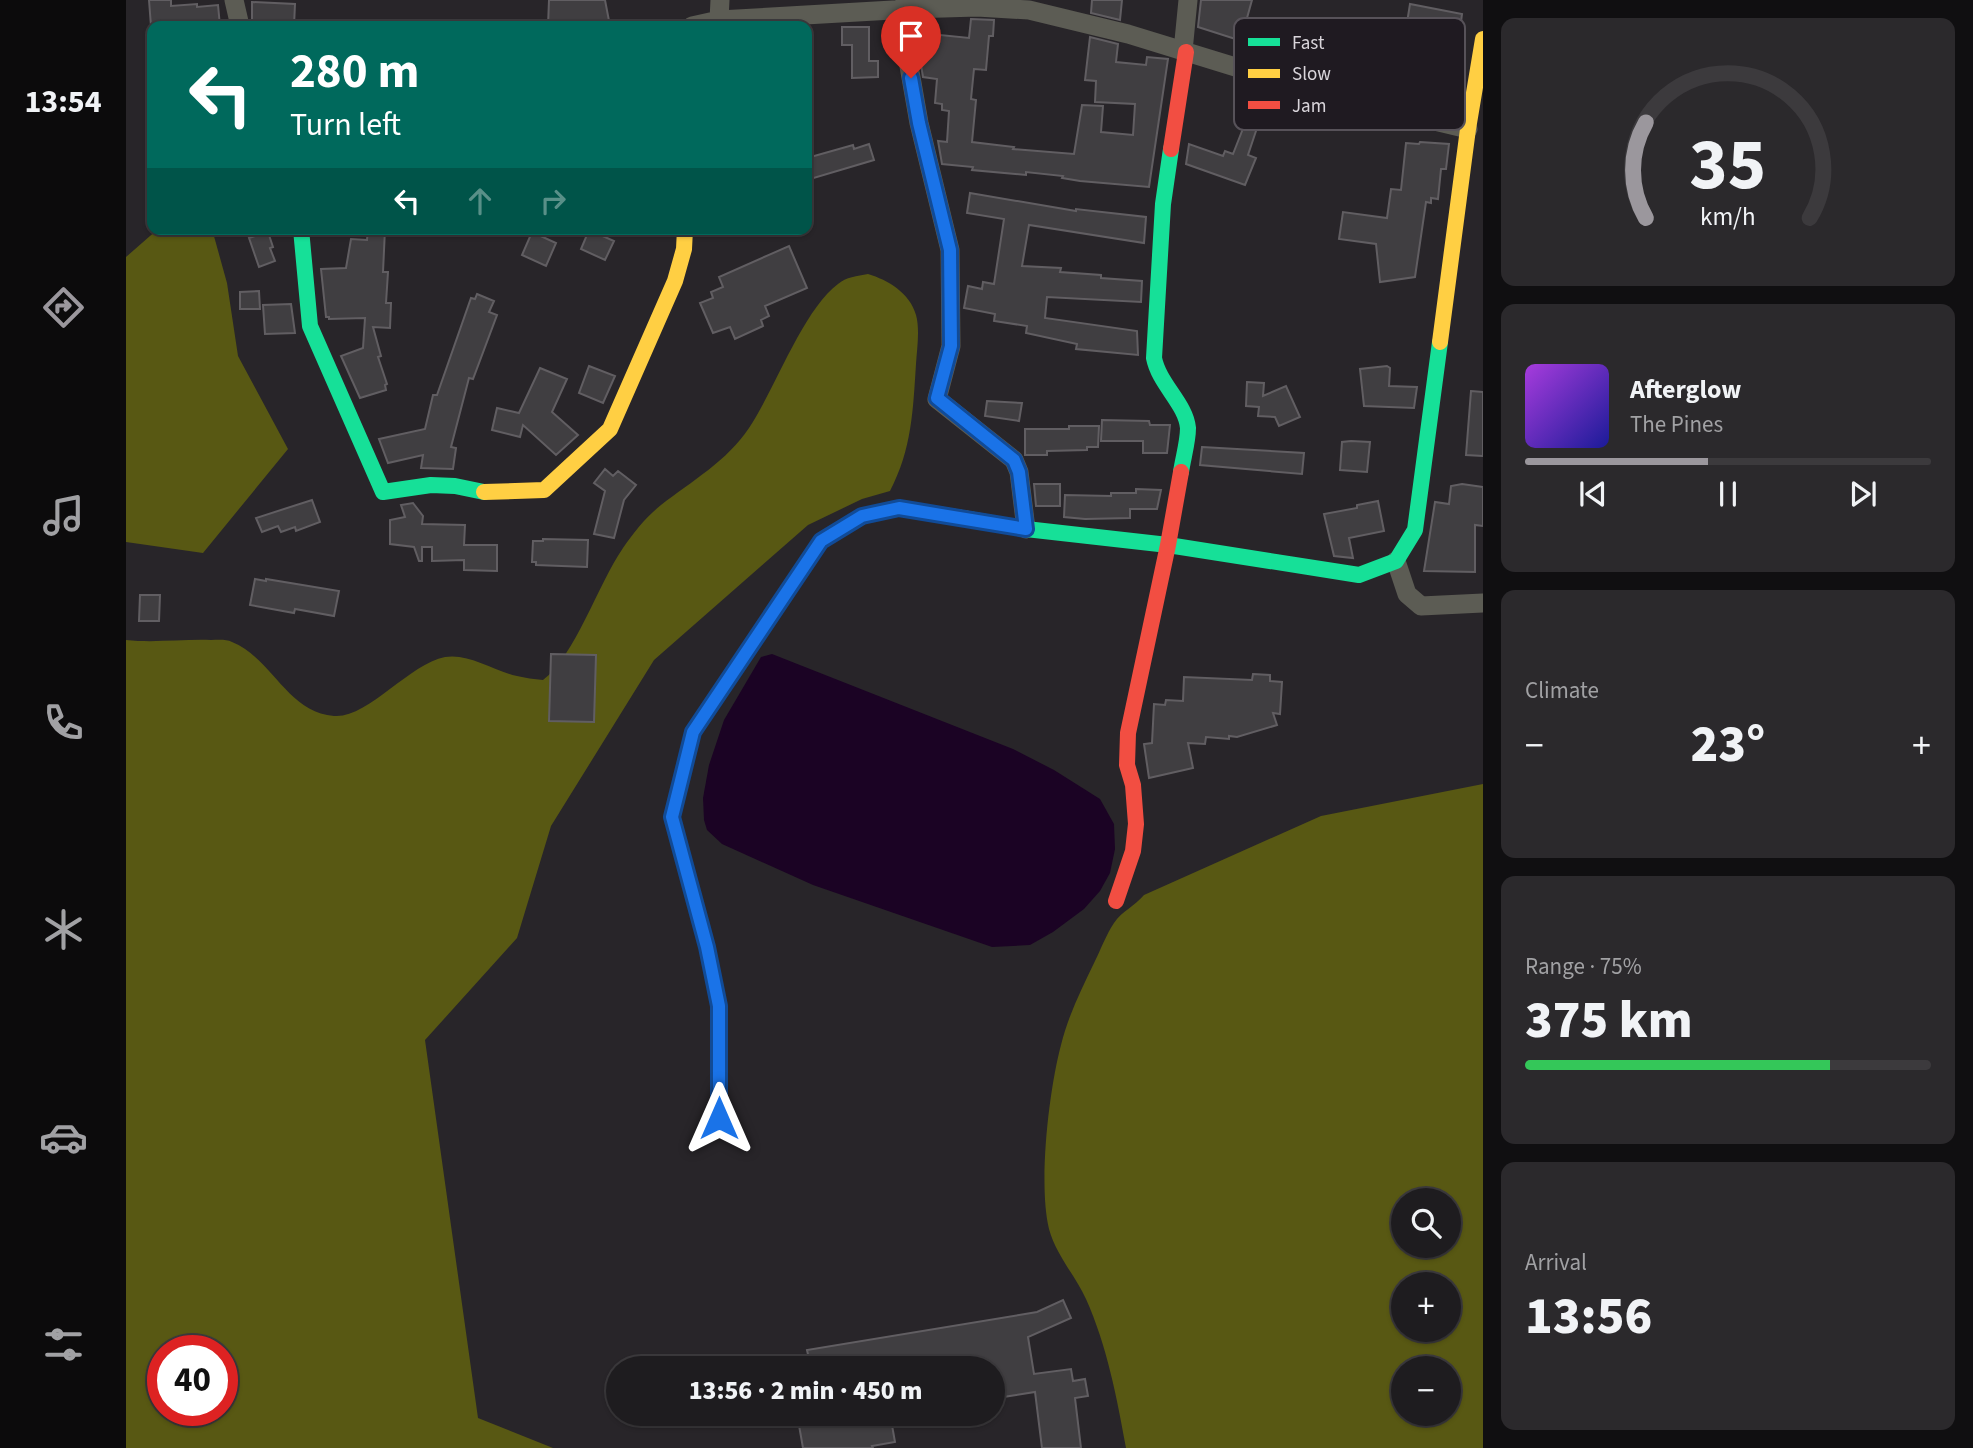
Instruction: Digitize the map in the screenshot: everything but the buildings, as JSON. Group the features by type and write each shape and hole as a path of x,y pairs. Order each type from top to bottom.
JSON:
{"street":[{"path":"234,0 239,21"},
{"path":"719,20 720,0"},
{"path":"1116,901 1133,852 1136,824 1133,785 1127,765 1128,733 1168,545 1188,423 1160,380 1154,367 1154,358 1163,204 1184,51 1188,0"},
{"path":"906,6 919,123 950,250 951,346 937,398 1014,460 1019,472 1026,529"},
{"path":"714,21 906,6 1029,10 1060,16 1234,67"},
{"path":"719,1118 719,1006 707,947 672,817 693,732 821,541 862,516 899,508 1026,529 1168,545 1342,575 1359,575 1396,561 1415,530 1468,129 1483,39"},
{"path":"302,235 310,326 383,492 438,484 470,488 479,492 544,490 610,429 676,281 685,235"},
{"path":"1396,561 1407,594 1421,606 1483,603"}],"shaded area":[{"path":"151,235 214,235 227,283 238,356 288,449 203,553 126,542 126,257"},
{"path":"868,274 897,288 909,300 917,321 910,429 903,460 890,491 862,499 808,525 654,660 551,826 517,938 425,1040 478,1418 553,1448 126,1448 126,640 230,641 258,660 304,705 334,716 347,715 360,709 417,670 445,657 463,658 508,674 543,680 555,669 576,637 614,563 636,531 656,510 708,470 740,440 759,412 813,312 825,296 841,282"},
{"path":"772,654 1013,749 1054,770 1100,799 1114,824 1115,849 1110,873 1100,891 1084,909 1030,945 992,947 813,885 722,844 707,830 704,820 703,798 709,765 724,720 761,657"},
{"path":"1483,784 1483,1448 1126,1448 1100,1335 1086,1299 1049,1229 1045,1163 1049,1111 1057,1064 1071,1013 1111,928 1121,915 1144,895 1321,816"}],"traffic: fast":[{"path":"1171,149 1163,204 1154,358 1161,377 1186,419 1188,433 1181,472"},
{"path":"302,235 310,326 383,492 431,485 455,486 484,492"},
{"path":"968,519 1026,529 1168,545 1359,575 1396,561 1415,530 1440,342"}],"traffic: slow":[{"path":"1440,342 1468,129 1483,39"},
{"path":"484,492 544,490 610,429 675,281 684,249 685,235"},
{"path":"685,765 693,732 821,541 862,516 899,508 968,519"}],"traffic: jam":[{"path":"1171,149 1186,52"},
{"path":"1116,901 1133,851 1136,824 1133,785 1127,765 1128,733 1181,472"},
{"path":"685,765 672,817 707,947 719,1006 719,1118"}],"route":[{"path":"719,1118 719,1006 707,947 672,817 693,732 821,541 862,516 899,508 1026,529 1019,472 1014,460 937,398 951,346 950,250 919,123 911,78"}]}
